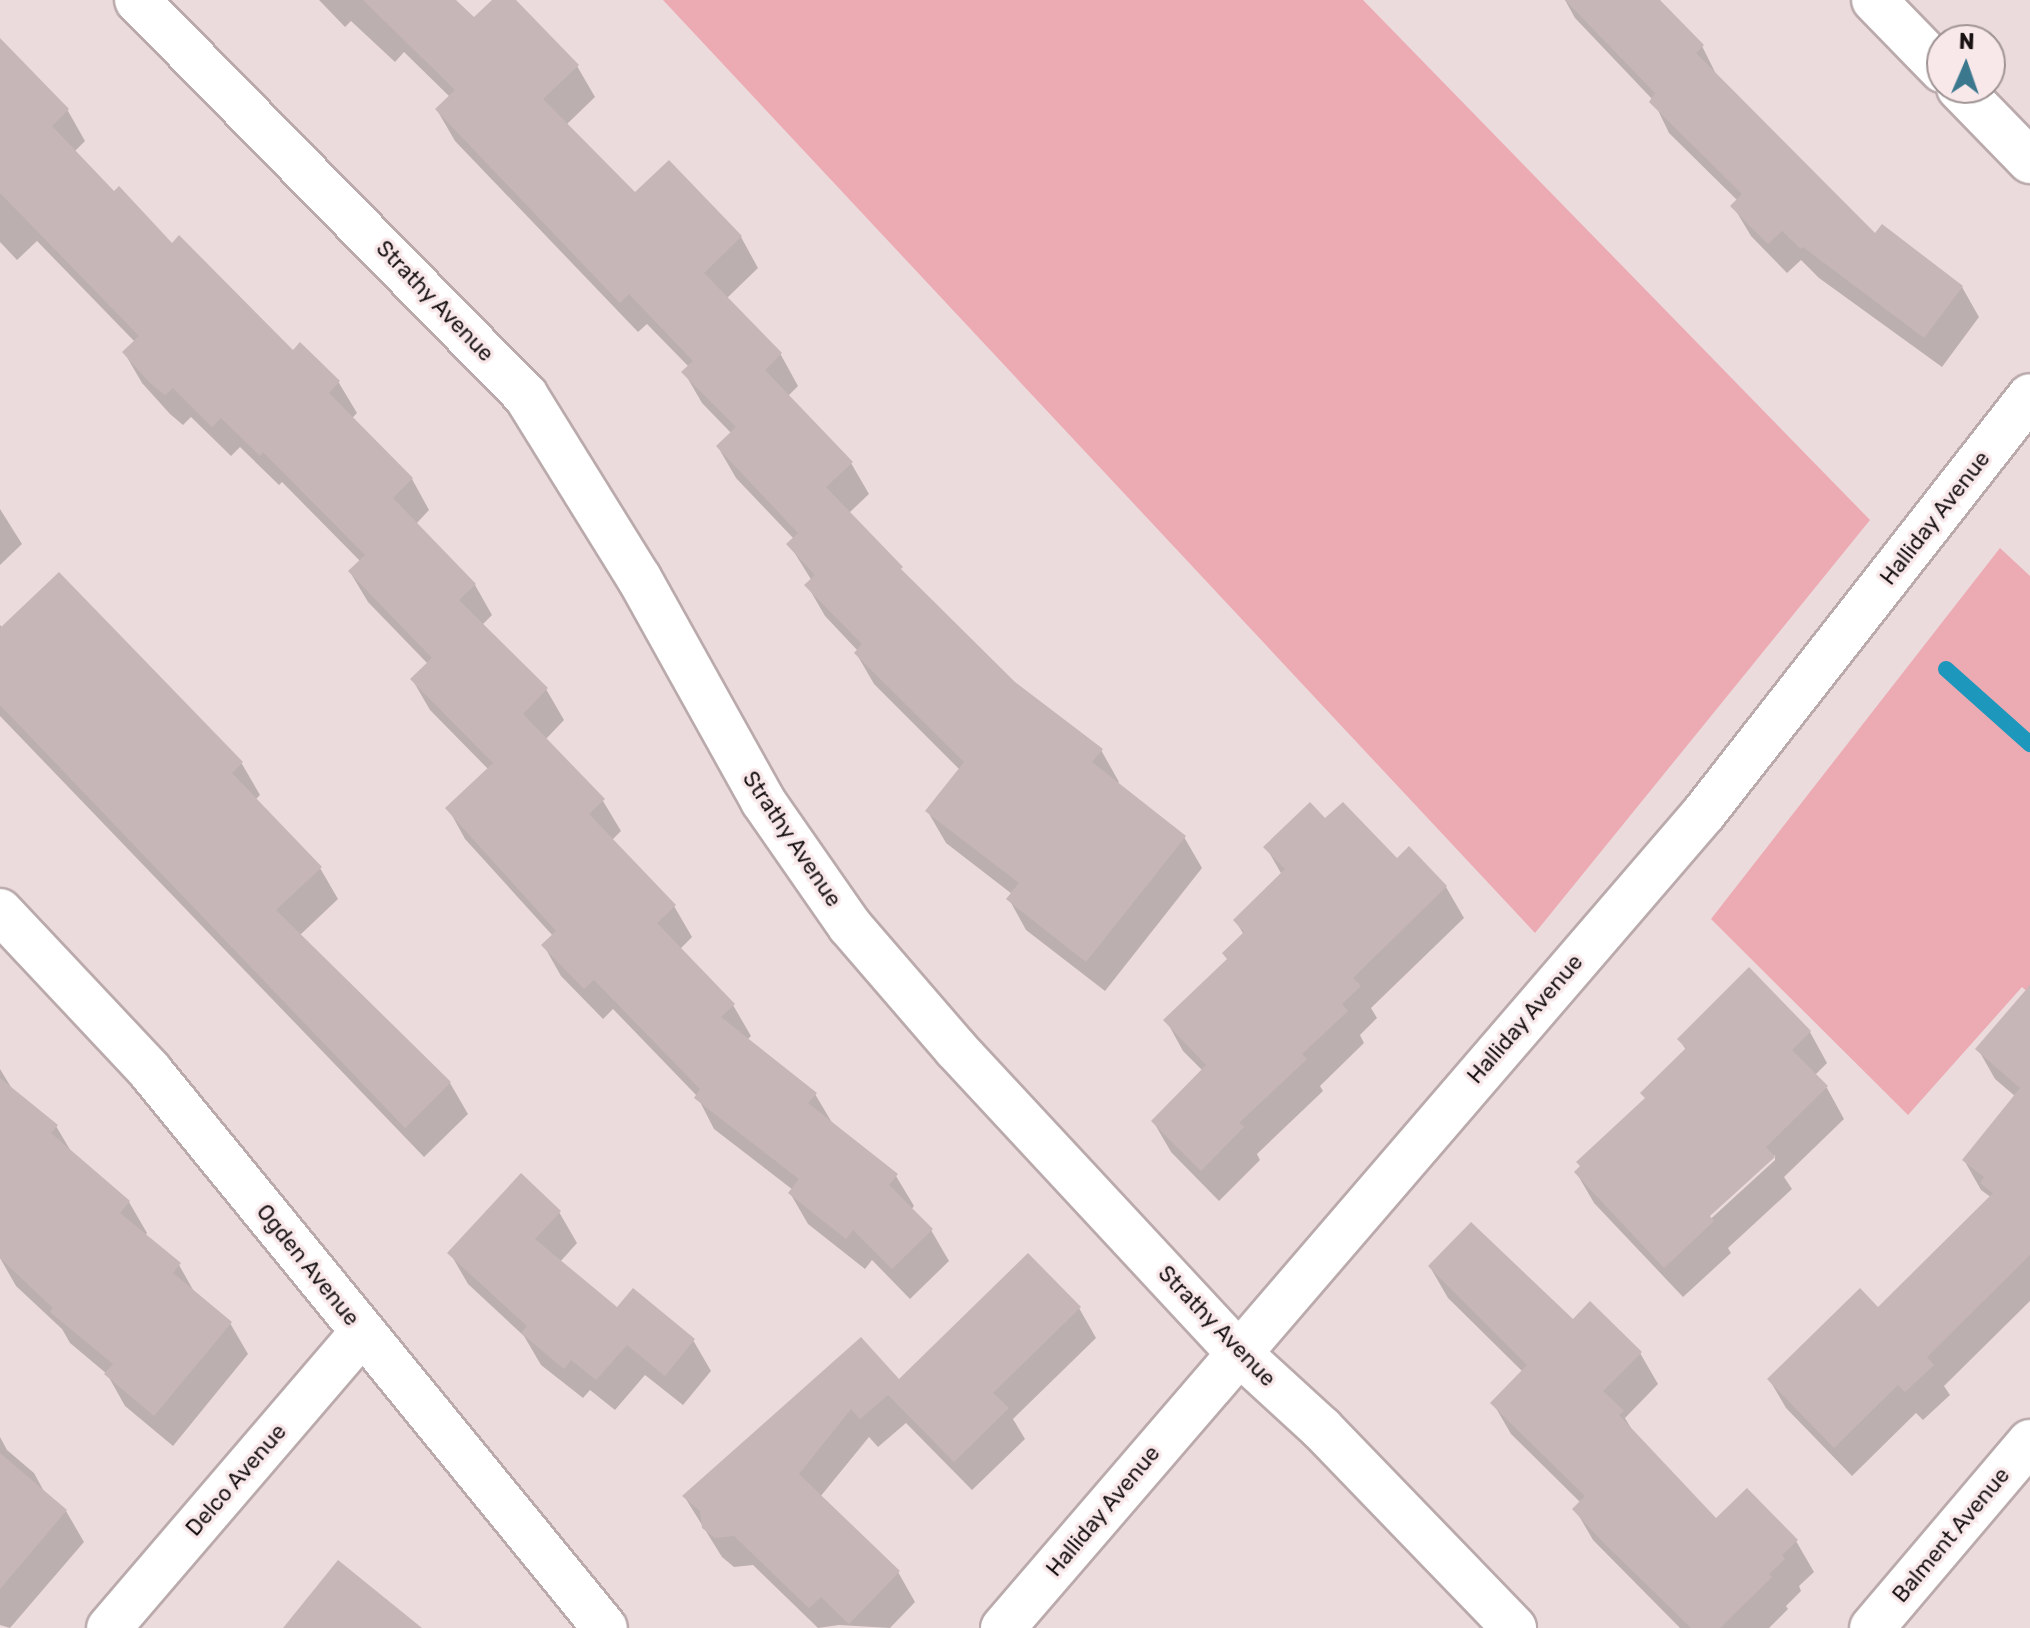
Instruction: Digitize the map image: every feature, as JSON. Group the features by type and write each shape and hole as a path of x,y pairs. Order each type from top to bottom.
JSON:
{"street":[{"name":"Strathy Avenue","path":"137,0 526,396 639,578 763,801 850,926 956,1049 1238,1352 1321,1428 1514,1628"},
{"path":"1874,0 1926,54"},
{"path":"1975,104 2030,161"},
{"name":"Halliday Avenue","path":"1003,1628 1704,813 2030,396"},
{"name":"Ogden Avenue","path":"0,911 150,1071 605,1628"},
{"name":"Delco Avenue","path":"109,1628 363,1332"},
{"name":"Balment Avenue","path":"1872,1628 2030,1442"}],"shaded area":[{"path":"663,0 1363,0 1870,520 1535,933"},
{"path":"2000,548 2030,576 2030,994 2022,987 1908,1115 1711,919"}],"building":[{"path":"363,0 456,0 474,17 492,0 516,0 579,65 543,99 635,192 669,160 742,236 704,273 782,353 765,370 853,462 826,487 903,567 901,569 1015,682 1103,749 1092,762 1186,836 1086,962 1006,899 1019,883 925,811 964,762 854,653 862,644 804,585 815,575 786,544 798,533 716,446 736,427 681,372 693,361 629,294 620,303 435,109 455,90"},
{"path":"1565,0 1660,0 1704,45 1696,53 1875,233 1882,224 1963,286 1924,338 1803,247 1801,249 1782,231 1768,244 1730,206 1742,194 1649,102 1655,93"},
{"path":"0,38 69,109 52,126 114,191 119,186 172,243 179,235 293,350 300,342 340,381 329,393 413,478 393,498 476,584 459,600 548,688 523,714 605,799 589,814 676,905 657,923 735,1004 721,1017 817,1093 808,1103 898,1174 889,1185 933,1229 892,1269 853,1230 846,1239 788,1193 799,1179 694,1098 700,1089 594,980 584,989 541,945 556,931 445,808 493,763 410,679 432,658 348,571 365,555 263,452 260,456 221,418 212,427 173,388 165,395 150,383 122,352 139,336 0,193"},
{"path":"59,572 243,762 232,773 322,867 276,910 451,1082 405,1128 0,705 0,628"},
{"path":"1310,802 1325,818 1343,802 1397,858 1409,846 1447,886 1353,978 1361,986 1342,1004 1348,1011 1302,1054 1307,1059 1239,1123 1244,1127 1201,1171 1151,1121 1206,1065 1163,1020 1227,959 1222,953 1244,932 1233,920 1285,869 1263,847"},
{"path":"1749,967 1811,1031 1792,1050 1828,1086 1766,1147 1775,1157 1710,1216 1714,1221 1664,1268 1574,1172 1580,1166 1576,1162 1645,1098 1640,1093 1686,1048 1677,1039"},
{"path":"2030,985 2030,1255 1927,1357 1934,1365 1905,1392 1898,1385 1834,1448 1767,1379 1860,1288 1878,1307 1993,1193 1980,1183 1984,1177 1962,1160 2020,1088 1975,1049"},
{"path":"0,1078 58,1125 51,1133 130,1201 120,1213 181,1263 173,1273 232,1322 154,1416 104,1374 113,1364 50,1312 53,1308 0,1258"},
{"path":"521,1173 561,1211 535,1239 617,1307 633,1288 695,1339 665,1376 627,1345 596,1380 571,1360 564,1369 521,1333 527,1326 447,1253"},
{"path":"1471,1222 1573,1319 1590,1301 1642,1352 1603,1391 1624,1411 1619,1415 1716,1518 1747,1488 1798,1540 1782,1555 1785,1559 1769,1574 1772,1577 1720,1628 1691,1628 1604,1543 1572,1509 1585,1496 1490,1403 1527,1365 1428,1266"},
{"path":"1028,1253 1081,1307 993,1393 1009,1408 954,1462 888,1395 860,1419 851,1409 799,1474 900,1571 849,1624 821,1597 809,1608 734,1536 715,1538 702,1528 700,1511 682,1496 861,1337 899,1379"},
{"path":"0,1453 67,1510 0,1589"},
{"path":"338,1560 422,1628 283,1628"}],"waterway":[{"path":"1946,669 2030,744"}]}
